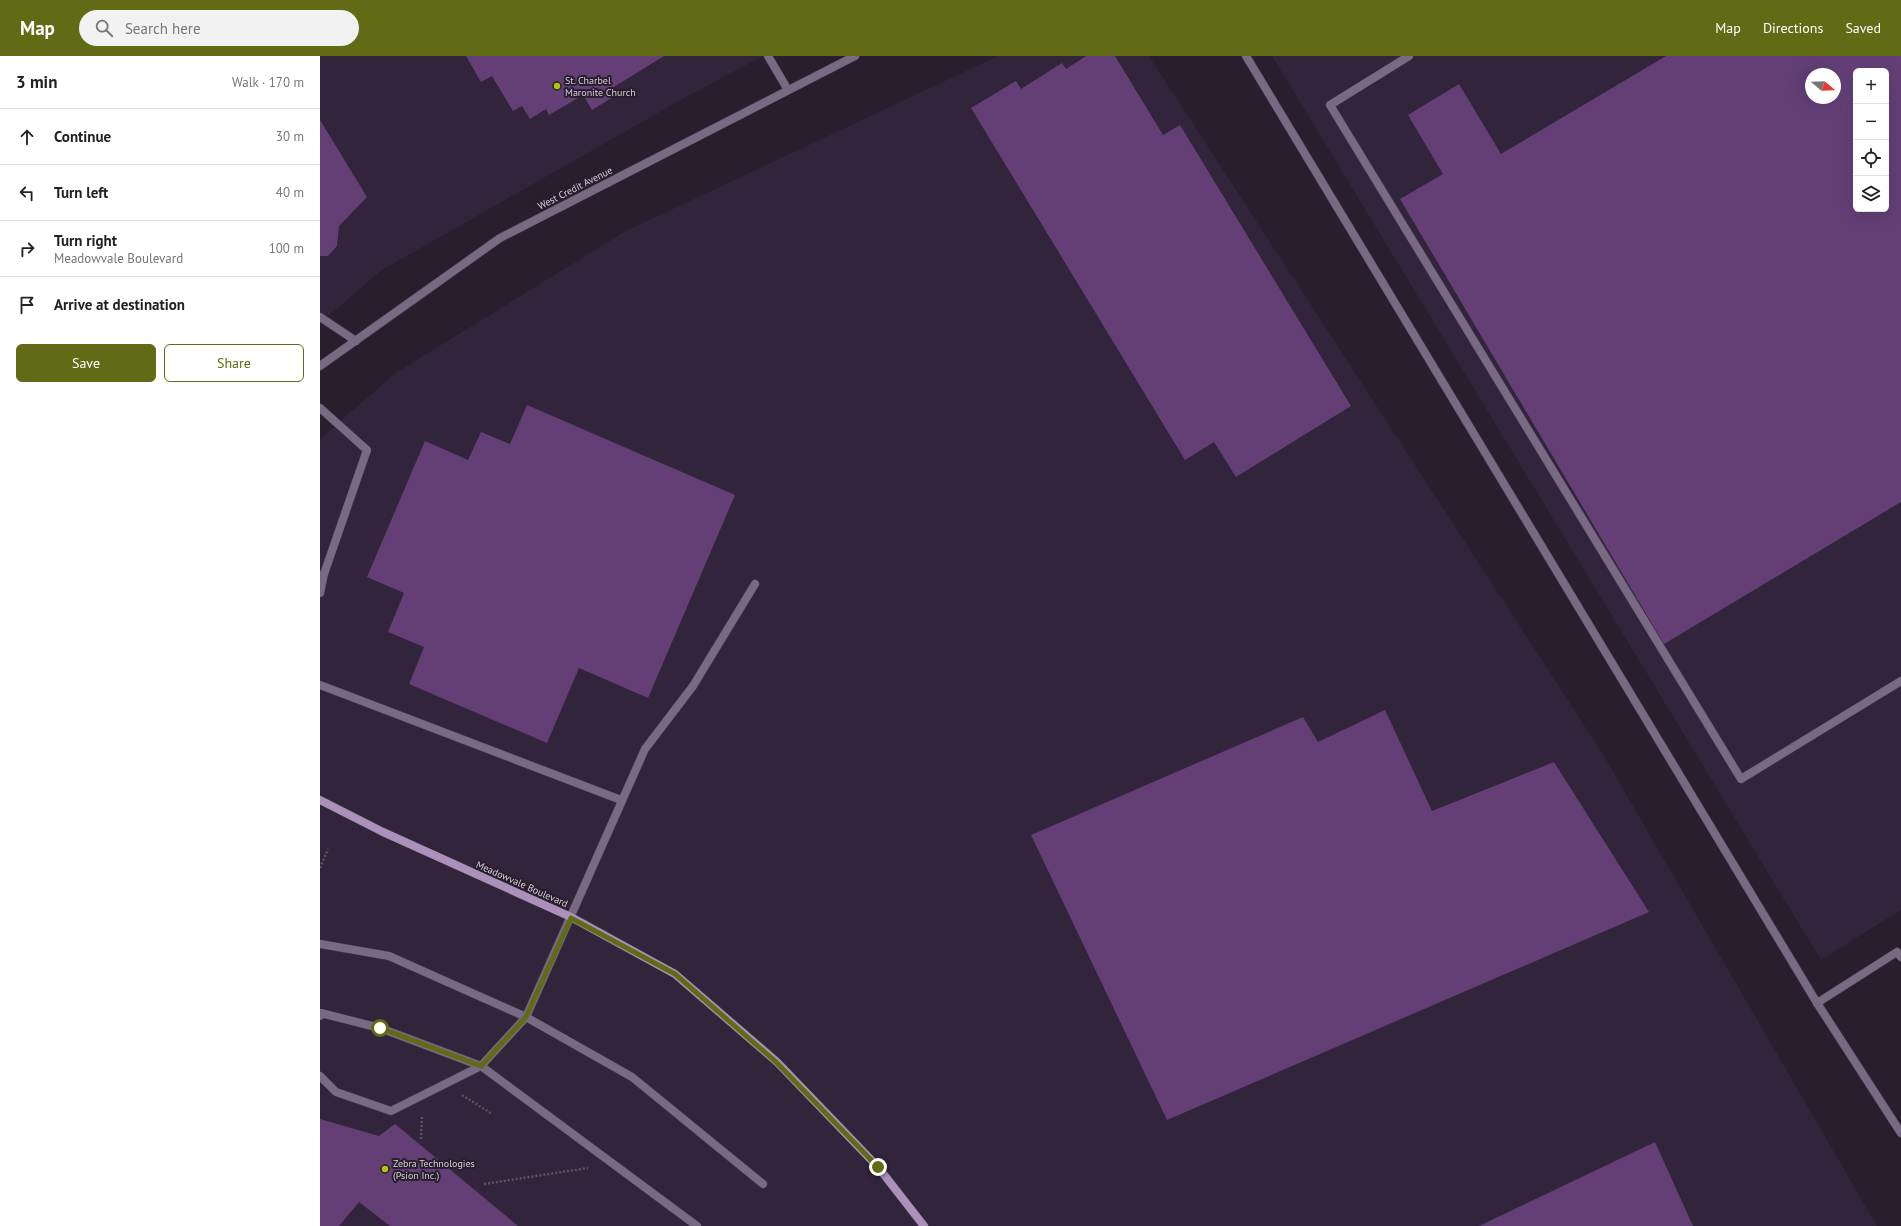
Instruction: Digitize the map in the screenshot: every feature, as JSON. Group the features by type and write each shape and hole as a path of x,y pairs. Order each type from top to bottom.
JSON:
{"main road":[{"name":"Meadowvale Boulevard","path":"320,800 384,832 571,918 675,974 776,1062 878,1167 924,1226"}],"street":[{"path":"768,56 788,90"},
{"name":"West Credit Avenue","path":"320,366 500,238 855,56"},
{"path":"1246,56 1817,1003 1901,1133"},
{"path":"1409,56 1330,105 1741,779 1901,681"},
{"path":"320,317 356,340"},
{"path":"320,408 367,450 322,575 320,593"},
{"path":"320,1076 336,1092 391,1111 481,1066 526,1017 571,918 621,800 645,749 693,686 755,584"},
{"path":"320,685 621,800"},
{"path":"320,944 389,956 526,1017 632,1077 763,1184"},
{"path":"1817,1003 1900,953"},
{"path":"320,1016 321,1013 380,1028 481,1066 697,1226"}],"path":[{"path":"320,868 328,849"},
{"path":"445,1084 492,1114"},
{"path":"484,1184 613,1164"}],"shaded area":[{"path":"320,56 763,56 688,96 382,270 320,323"},
{"path":"998,56 1149,56 1601,751 1877,1226 320,1226 320,439 394,374 624,232"},
{"path":"1272,56 1901,56 1901,910 1821,960"}],"building":[{"name":"St. Charbel Maronite Church","path":"466,56 664,56 609,90 613,97 592,110 583,95 549,115 546,109 530,119 522,106 513,111 492,76 481,82"},
{"path":"1086,56 1115,56 1163,135 1180,125 1351,406 1236,477 1214,442 1185,460 971,108 1016,81 1021,89 1062,63 1066,69"},
{"path":"1666,56 1901,56 1901,502 1664,644 1400,199 1443,174 1408,115 1459,84 1501,154"},
{"path":"320,120 367,197 339,226 337,246 328,256 320,256"},
{"path":"527,405 735,495 648,698 579,668 547,743 409,684 424,647 388,632 404,593 367,577 425,441 468,460 481,432 510,444"},
{"path":"1385,710 1432,811 1554,762 1649,912 1167,1120 1031,835 1303,717 1318,742"},
{"name":"Zebra Technologies (Psion Inc.)","path":"320,1119 379,1136 395,1124 518,1226 390,1226 359,1202 339,1226 320,1226"},
{"path":"1655,1142 1693,1226 1479,1226"}],"place":[{"name":"St. Charbel Maronite Church","path":"557,86"},
{"name":"Zebra Technologies (Psion Inc.)","path":"385,1169"}],"route":[{"path":"380,1028 481,1066 526,1017 571,918 675,974 776,1062 878,1167"}]}
